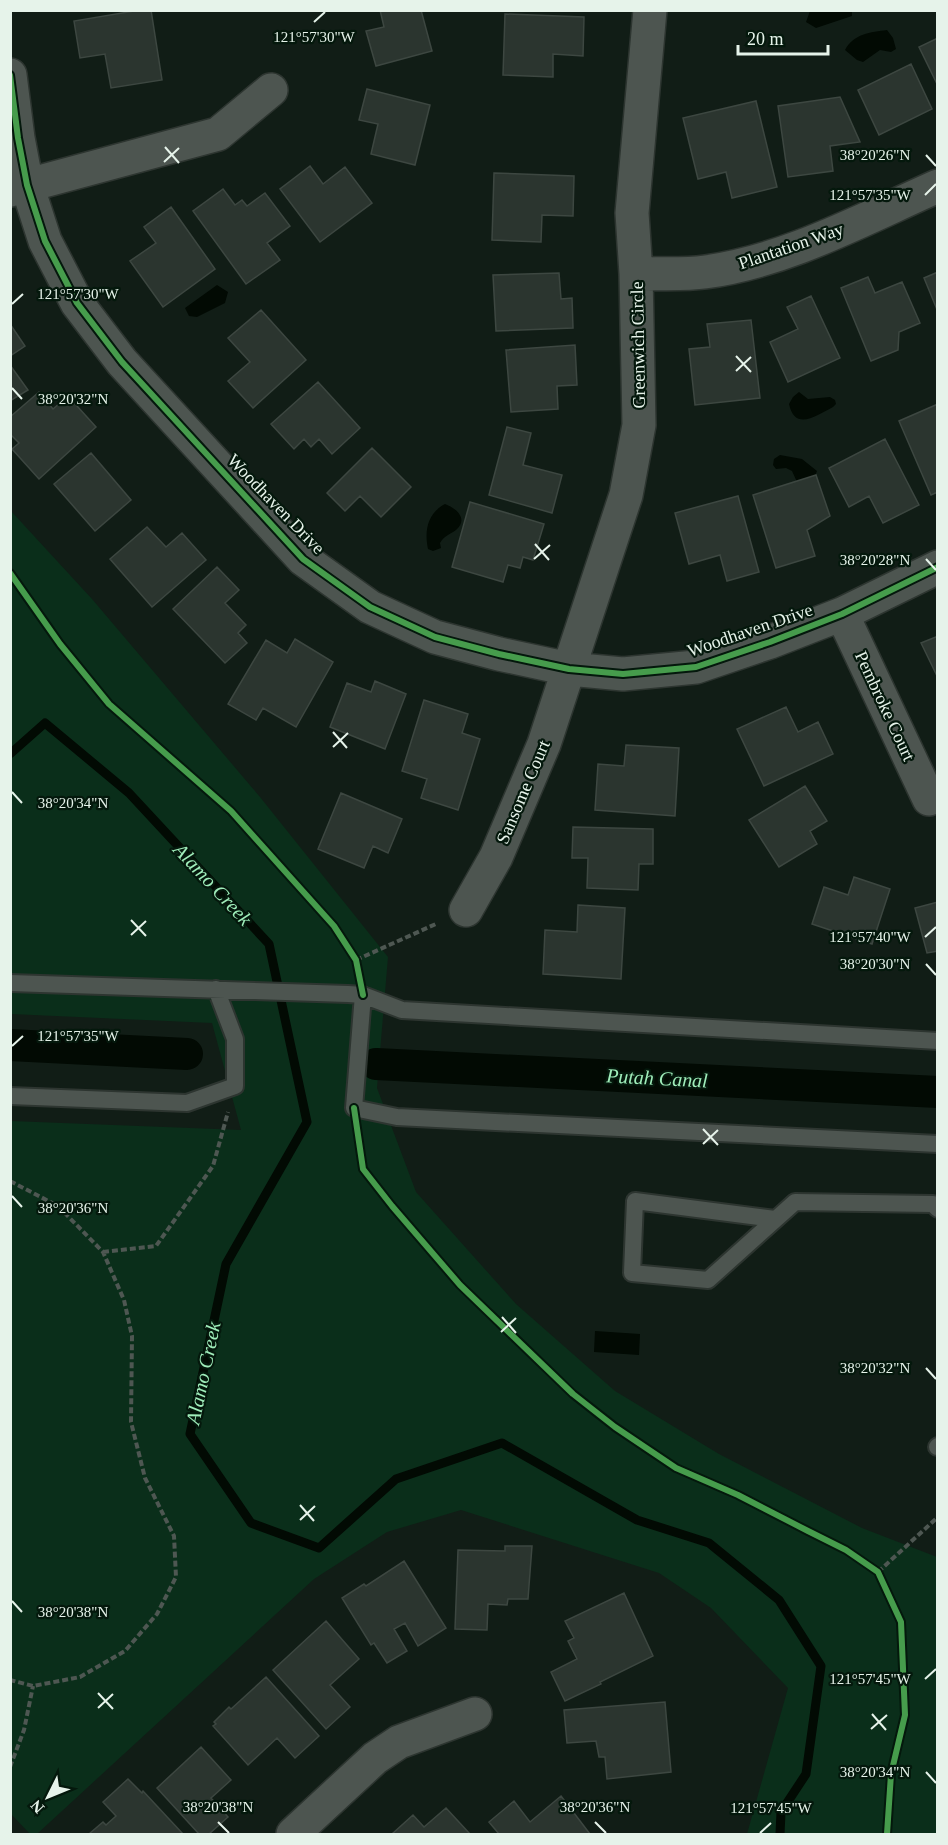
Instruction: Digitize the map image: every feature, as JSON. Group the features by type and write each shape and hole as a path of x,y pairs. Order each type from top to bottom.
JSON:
{"street":[{"name":"Greenwich Circle","path":"569,669 626,495 639,425 636,273 632,213 650,10"},
{"name":"Woodhaven Drive","path":"10,75 18,138 19,188 77,303 122,362 303,559 370,607 435,637 530,662 569,669 623,674 696,667 770,642 842,614 938,567"},
{"path":"19,188 218,134 271,90"},
{"name":"Plantation Way","path":"636,273 705,272 754,262 826,236 938,186"},
{"name":"Pembroke Court","path":"842,614 929,799"},
{"name":"Sansome Court","path":"466,910 496,857 544,744 569,669"},
{"path":"293,1834 375,1758 399,1742 475,1714"}],"lane":[{"path":"10,983 356,994 402,1010 938,1041"},
{"path":"10,1096 187,1103 235,1086 235,1039 216,989"},
{"path":"356,994 354,1108 397,1118 938,1144"},
{"path":"775,1219 635,1201 632,1273 708,1280 795,1202 933,1204 938,1209"}],"path":[{"path":"356,960 466,910"},
{"path":"351,951 356,960 356,994"},
{"path":"103,1252 156,1246 213,1166 235,1086"},
{"path":"10,1181 58,1206 103,1252 124,1300 132,1336 131,1422 146,1478 174,1536 177,1577 157,1614 125,1651 80,1677 33,1686 10,1680"},
{"path":"870,1566 879,1575 938,1517"},
{"path":"10,1767 24,1730 33,1686"}],"green space":[{"path":"11,511 92,599 260,797 388,957 377,1088 416,1192 516,1304 615,1391 719,1454 862,1528 937,1557 938,1834 747,1834 788,1688 711,1608 659,1573 461,1510 387,1532 314,1579 37,1834 30,1834 11,1814 11,1121 241,1130 212,1023 11,1014"}],"shaded area":[{"path":"810,11 852,11 852,16 816,28 806,22"},
{"path":"887,30 893,38 896,49 891,52 880,50 863,62 845,50 858,37"},
{"path":"217,285 228,292 225,303 197,317 189,316 185,308"},
{"path":"799,392 808,399 830,397 835,400 836,404 814,417 801,419 792,412 789,404"},
{"path":"780,455 802,459 817,471 815,476 797,482 792,471 786,468 776,469 773,465 774,459"},
{"path":"445,504 460,514 460,526 442,540 441,548 433,551 428,549 427,529 431,517"},
{"path":"595,1331 640,1334 639,1355 594,1352"}],"building":[{"path":"151,10 162,80 111,88 105,54 80,58 74,21"},
{"path":"380,10 421,10 432,51 376,66 366,31 384,27"},
{"path":"505,14 584,17 583,56 553,54 553,77 503,75"},
{"path":"938,38 938,86 919,47"},
{"path":"911,64 932,109 879,135 858,90"},
{"path":"367,89 430,105 415,165 371,154 378,124 359,120"},
{"path":"840,97 860,142 830,146 833,171 788,177 778,106"},
{"path":"756,101 777,187 732,198 726,172 698,179 683,118"},
{"path":"310,166 323,184 345,167 372,203 320,242 280,189"},
{"path":"494,173 574,176 573,216 542,215 541,242 492,240"},
{"path":"223,189 235,205 242,200 247,206 265,193 290,226 267,243 280,260 246,284 193,211"},
{"path":"171,207 215,269 163,307 130,261 156,243 144,227"},
{"path":"938,272 938,312 924,278"},
{"path":"559,273 561,299 572,298 573,328 496,331 493,275"},
{"path":"868,277 875,293 902,282 920,323 899,332 898,350 871,361 841,288"},
{"path":"811,296 840,358 788,382 770,342 798,329 787,307"},
{"path":"261,310 306,360 253,408 228,381 250,362 228,338"},
{"path":"751,320 760,398 695,405 689,349 710,347 707,324"},
{"path":"10,324 25,346 10,356"},
{"path":"575,345 577,385 557,386 558,409 511,412 506,350"},
{"path":"10,365 28,390 10,401"},
{"path":"318,382 360,428 332,454 319,439 311,447 304,439 294,449 271,424"},
{"path":"39,392 53,409 68,396 96,427 39,479 12,449 19,443 10,434 10,417"},
{"path":"938,404 938,492 931,495 899,421"},
{"path":"507,427 531,433 523,465 562,475 552,513 489,495"},
{"path":"885,439 919,505 883,523 869,496 849,507 829,468"},
{"path":"372,448 411,487 381,517 360,496 345,511 327,493"},
{"path":"91,453 131,500 95,531 54,484"},
{"path":"816,475 830,516 807,530 815,556 776,568 753,495"},
{"path":"738,496 759,572 727,581 720,555 689,564 675,513"},
{"path":"470,502 544,524 533,560 523,557 520,568 508,565 503,582 452,567"},
{"path":"147,527 166,547 182,533 206,560 152,607 110,559"},
{"path":"217,567 239,590 225,603 246,625 238,633 247,643 225,663 173,609"},
{"path":"938,636 938,678 921,643"},
{"path":"295,639 333,662 296,727 263,708 256,720 228,704 266,640 287,653"},
{"path":"375,681 406,694 385,749 330,727 347,683 371,692"},
{"path":"424,700 468,714 462,733 480,739 458,810 421,798 427,779 402,771"},
{"path":"786,707 798,732 818,722 833,754 764,786 737,729"},
{"path":"626,745 679,748 675,816 595,810 598,764 624,766"},
{"path":"805,786 827,821 810,831 817,844 779,867 749,820"},
{"path":"341,793 402,819 388,853 373,846 364,868 318,849"},
{"path":"573,827 653,829 653,864 639,864 638,890 587,888 588,858 572,858"},
{"path":"854,877 890,889 872,944 812,924 824,887 848,895"},
{"path":"938,902 938,951 927,953 915,908"},
{"path":"578,905 625,908 621,979 543,974 545,930 577,932"},
{"path":"505,1546 532,1546 528,1599 508,1599 507,1605 488,1604 487,1630 455,1629 458,1550 505,1551"},
{"path":"404,1561 446,1628 418,1646 405,1623 394,1629 407,1651 387,1663 374,1643 371,1645 342,1598 364,1584 366,1586"},
{"path":"624,1593 653,1656 565,1701 551,1672 577,1659 568,1641 574,1638 565,1621"},
{"path":"326,1621 359,1659 330,1685 350,1707 326,1729 273,1670"},
{"path":"266,1677 319,1736 295,1758 277,1738 248,1765 213,1726 216,1724 214,1722 229,1707 231,1709"},
{"path":"665,1702 671,1772 607,1779 605,1757 599,1757 596,1741 567,1743 564,1710"},
{"path":"201,1747 231,1780 211,1798 228,1817 209,1834 199,1834 157,1788"},
{"path":"128,1779 142,1793 143,1791 183,1834 89,1834 103,1822 106,1825 116,1816 103,1802"},
{"path":"561,1796 590,1834 499,1834 489,1822 514,1801 530,1822"},
{"path":"446,1808 470,1834 392,1834 413,1815 424,1827"}],"waterway":[{"name":"Alamo Creek","path":"10,754 45,723 129,793 269,944 307,1122 226,1264 190,1434 251,1523 319,1548 396,1479 502,1443 637,1520 709,1543 779,1600 821,1666 806,1774 781,1812 780,1834"},
{"name":"Putah Canal","path":"10,1045 187,1054"},
{"name":"Putah Canal","path":"376,1064 938,1092"}],"cycle path":[{"path":"10,75 27,185 45,241 77,303 122,362 303,559 370,607 435,637 499,654 569,669 623,674 696,667 770,642 842,614 938,567"},
{"path":"10,573 60,644 109,704 231,811 334,926 356,960 363,995"},
{"path":"354,1108 363,1169 460,1285 573,1394 615,1427 676,1468 738,1495 846,1550 878,1572 901,1622 905,1715 891,1774 887,1834"}]}
